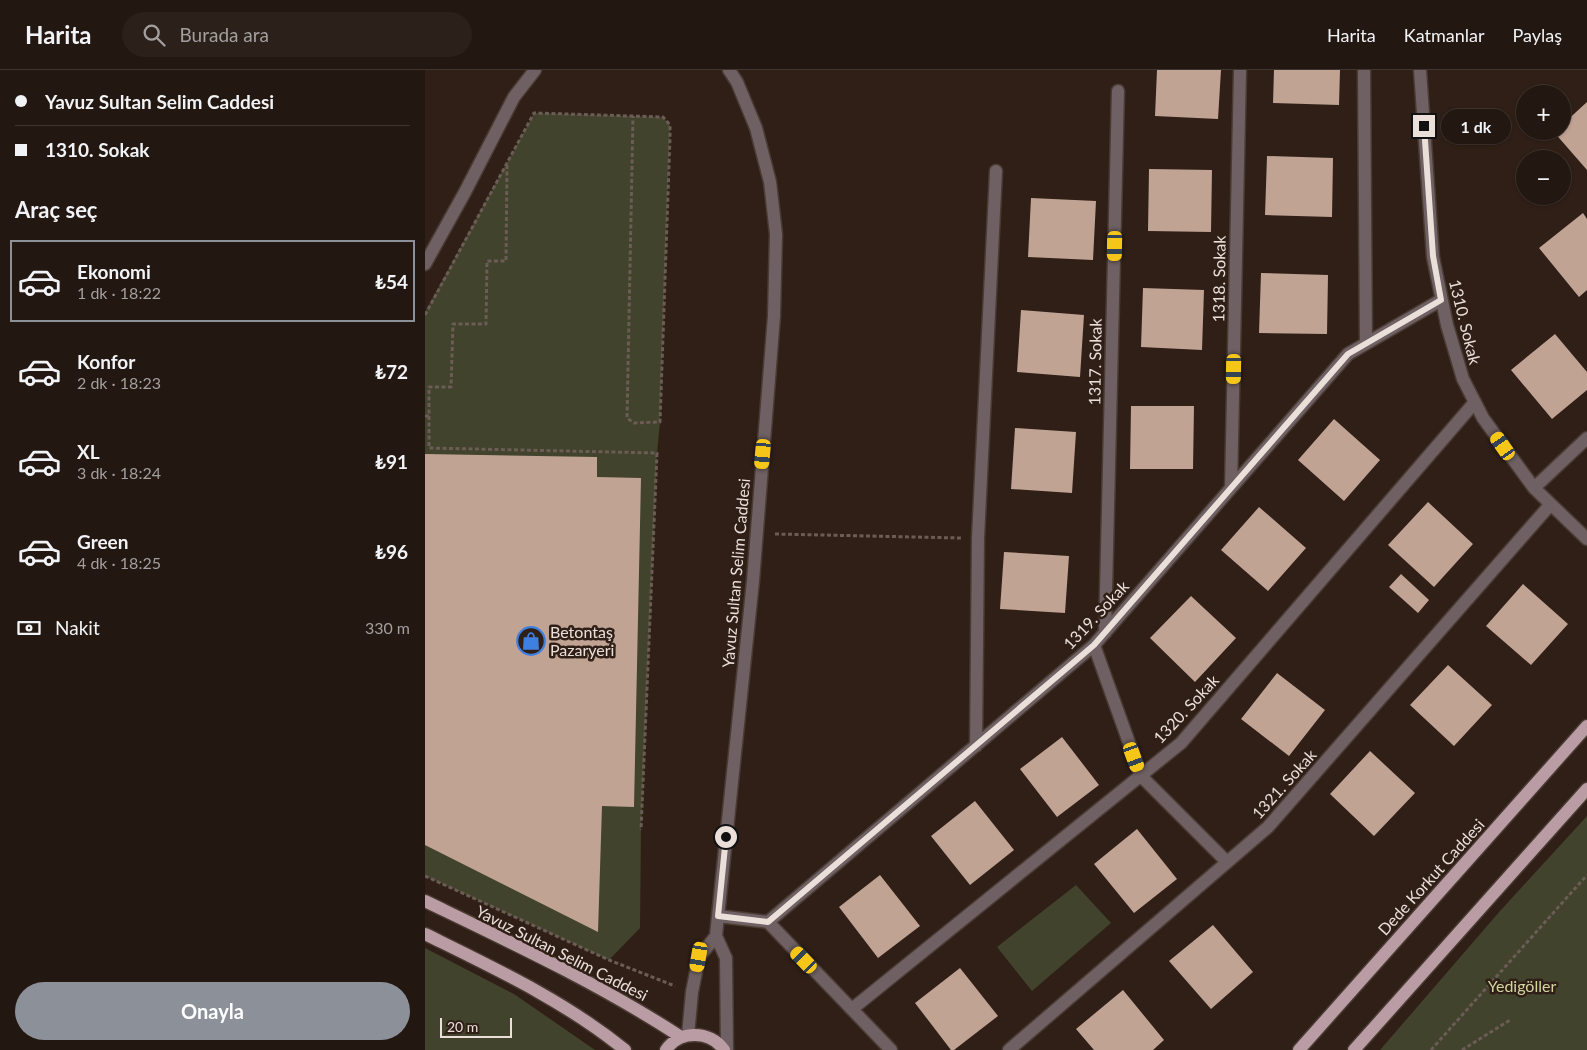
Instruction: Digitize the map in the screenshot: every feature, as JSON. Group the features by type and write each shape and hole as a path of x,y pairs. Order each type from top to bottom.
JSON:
{"main road":[{"name":"Dede Korkut Caddesi","path":"1299,1050 1587,726"},
{"path":"1354,1050 1587,789"},
{"name":"Yavuz Sultan Selim Caddesi","path":"425,901 590,983 684,1036"},
{"path":"425,934 521,982 601,1031 625,1050"},
{"path":"666,1050 684,1036 699,1035 711,1038 725,1050"}],"street":[{"path":"425,264 515,97 535,70"},
{"name":"Yavuz Sultan Selim Caddesi","path":"725,1050 726,958 716,936 757,534 774,316 776,234 770,182 756,128 737,82 729,70"},
{"name":"1318. Sokak","path":"1231,488 1240,70"},
{"path":"1364,70 1366,342"},
{"name":"1310. Sokak","path":"1420,70 1433,256 1447,325 1463,379 1493,432 1534,488 1587,539"},
{"name":"1317. Sokak","path":"1105,633 1118,92"},
{"path":"976,746 978,538 996,171"},
{"name":"1319. Sokak","path":"768,922 1094,645 1348,354 1441,300"},
{"name":"1320. Sokak","path":"852,1009 1181,743 1475,402"},
{"path":"1534,488 1587,438"},
{"name":"1321. Sokak","path":"1009,1050 1268,827 1551,505"},
{"path":"1094,645 1141,776 1227,862"},
{"path":"718,916 768,922 891,1050"},
{"path":"684,1036 699,957 716,936"}],"path":[{"path":"425,315 534,113 633,116 663,117 671,125 660,422 634,423 627,418 633,116"},
{"path":"507,163 506,261 487,261 486,324 453,324 451,387 429,386 427,416 429,448 657,453 641,830"},
{"path":"757,534 978,538"},
{"path":"1431,1050 1587,874"},
{"path":"425,876 609,960 692,992"},
{"path":"1462,1050 1510,1020"}],"green space":[{"path":"534,113 663,117 670,125 660,422 657,453 641,830 640,928 609,960 425,876 425,312"},
{"name":"Yedigöller","path":"1587,816 1587,1050 1380,1050 1500,911"},
{"path":"1076,885 1111,923 1032,991 997,947"},
{"path":"425,948 514,994 595,1050 425,1050"}],"building":[{"path":"1157,70 1221,70 1218,119 1155,116"},
{"path":"1274,70 1340,70 1339,105 1273,103"},
{"path":"1587,102 1587,170 1561,140 1571,140 1571,117"},
{"path":"1267,156 1333,158 1332,217 1265,215"},
{"path":"1149,169 1212,170 1211,232 1148,231"},
{"path":"1031,198 1096,201 1093,260 1028,257"},
{"path":"1583,213 1587,219 1587,290 1579,297 1539,248"},
{"path":"1261,273 1328,275 1327,334 1259,333"},
{"path":"1143,288 1204,290 1202,350 1141,347"},
{"path":"1021,310 1084,315 1080,377 1017,372"},
{"path":"1555,334 1587,372 1587,390 1552,419 1511,370"},
{"path":"1131,406 1194,406 1193,469 1130,469"},
{"path":"1334,419 1380,460 1344,501 1298,460"},
{"path":"1015,428 1076,432 1072,493 1011,489"},
{"name":"Betontaş Pazaryeri","path":"425,454 597,457 597,477 641,478 634,807 602,806 598,932 425,845"},
{"path":"1428,502 1473,544 1434,587 1388,545"},
{"path":"1259,507 1306,548 1268,591 1221,550"},
{"path":"1004,552 1069,556 1065,613 1000,609"},
{"path":"1401,574 1429,600 1418,613 1389,587"},
{"path":"1523,584 1568,624 1531,665 1486,626"},
{"path":"1191,596 1236,638 1195,682 1150,638"},
{"path":"1448,665 1492,705 1454,746 1410,705"},
{"path":"1277,673 1325,710 1289,756 1241,719"},
{"path":"1062,737 1099,785 1057,817 1020,769"},
{"path":"1370,751 1415,793 1374,836 1330,794"},
{"path":"975,801 1014,850 970,885 931,836"},
{"path":"1137,829 1177,879 1134,913 1094,864"},
{"path":"880,875 920,926 878,958 839,907"},
{"path":"1213,925 1253,972 1211,1009 1169,961"},
{"path":"960,968 998,1016 954,1050 951,1050 915,1003"},
{"path":"1123,990 1164,1040 1153,1050 1094,1050 1076,1029"}],"place":[{"name":"Betontaş Pazaryeri","path":"531,641"}],"route":[{"path":"726,837 718,916 768,922 1094,645 1348,354 1441,300 1433,256 1424,126"}]}
